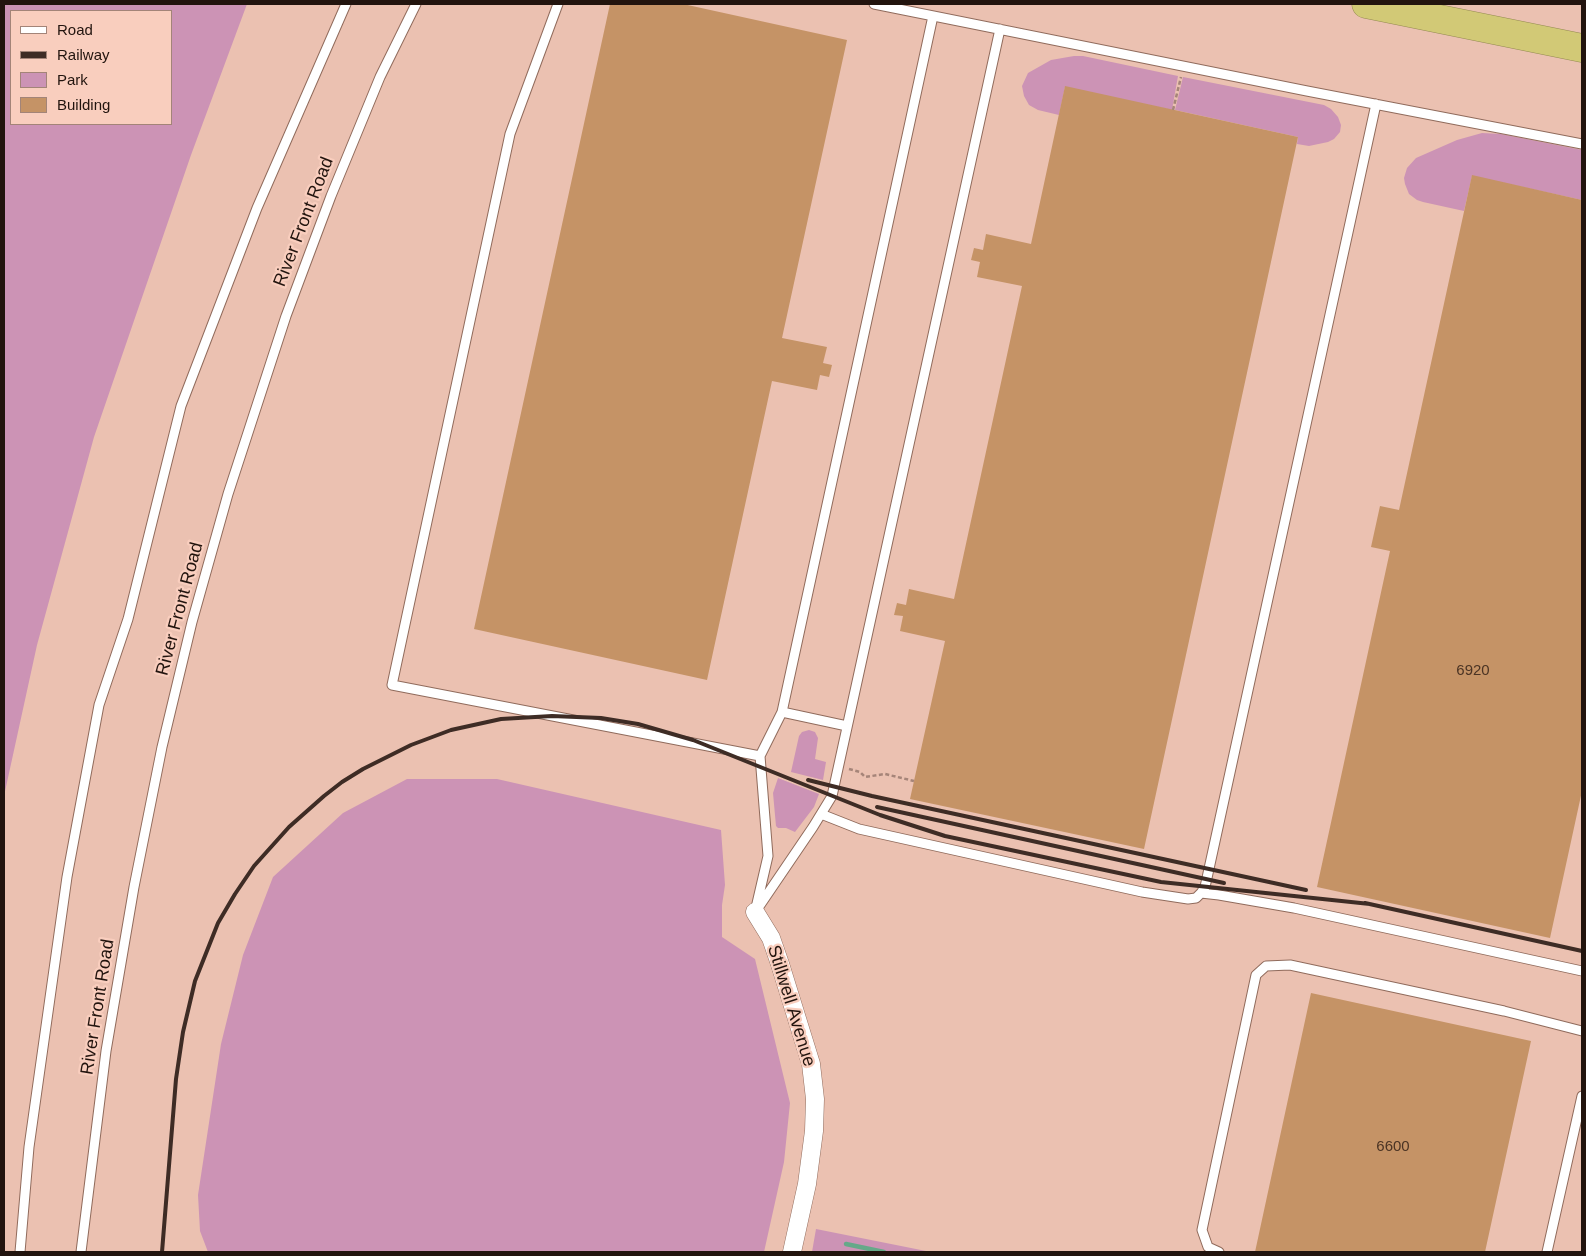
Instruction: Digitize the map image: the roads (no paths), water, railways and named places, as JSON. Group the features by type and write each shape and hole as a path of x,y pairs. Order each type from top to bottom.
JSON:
{"highway":[{"path":"1366,4 1582,48"}],"street":[{"name":"Stillwell Avenue","path":"755,912 771,938 780,964 811,1064 815,1099 814,1131 807,1184 792,1252"}],"lane":[{"path":"20,1252 29,1147 67,877 99,705 128,620 182,406 257,208 346,4"},
{"name":"River Front Road","path":"81,1252 106,1051 134,888 162,747 192,622 228,494 286,316 331,196 380,77 416,4"},
{"path":"558,4 510,134 392,685 760,756"},
{"path":"874,4 1582,144"},
{"path":"755,912 768,856 760,756 782,712 934,16"},
{"path":"755,912 832,796 1000,29"},
{"path":"821,814 860,829 1142,892 1188,899 1196,898 1201,893 1205,887 1376,104"},
{"path":"782,712 847,726"},
{"path":"1201,893 1294,908 1582,971"},
{"path":"1219,1252 1208,1247 1202,1230 1256,975 1266,966 1290,965 1504,1011 1582,1031"},
{"path":"1547,1252 1582,1096"}],"waterway":[{"path":"846,1244 884,1252"}],"railway":[{"path":"162,1252 176,1079 183,1032 195,981 218,923 254,866 289,827 324,796 363,769 411,745 451,730 501,719 552,716 601,718 638,724 693,740 880,815 945,836 1161,882 1370,904"},
{"path":"808,780 872,796 1306,890"},
{"path":"877,807 1224,883"},
{"path":"1365,903 1582,951"}]}
